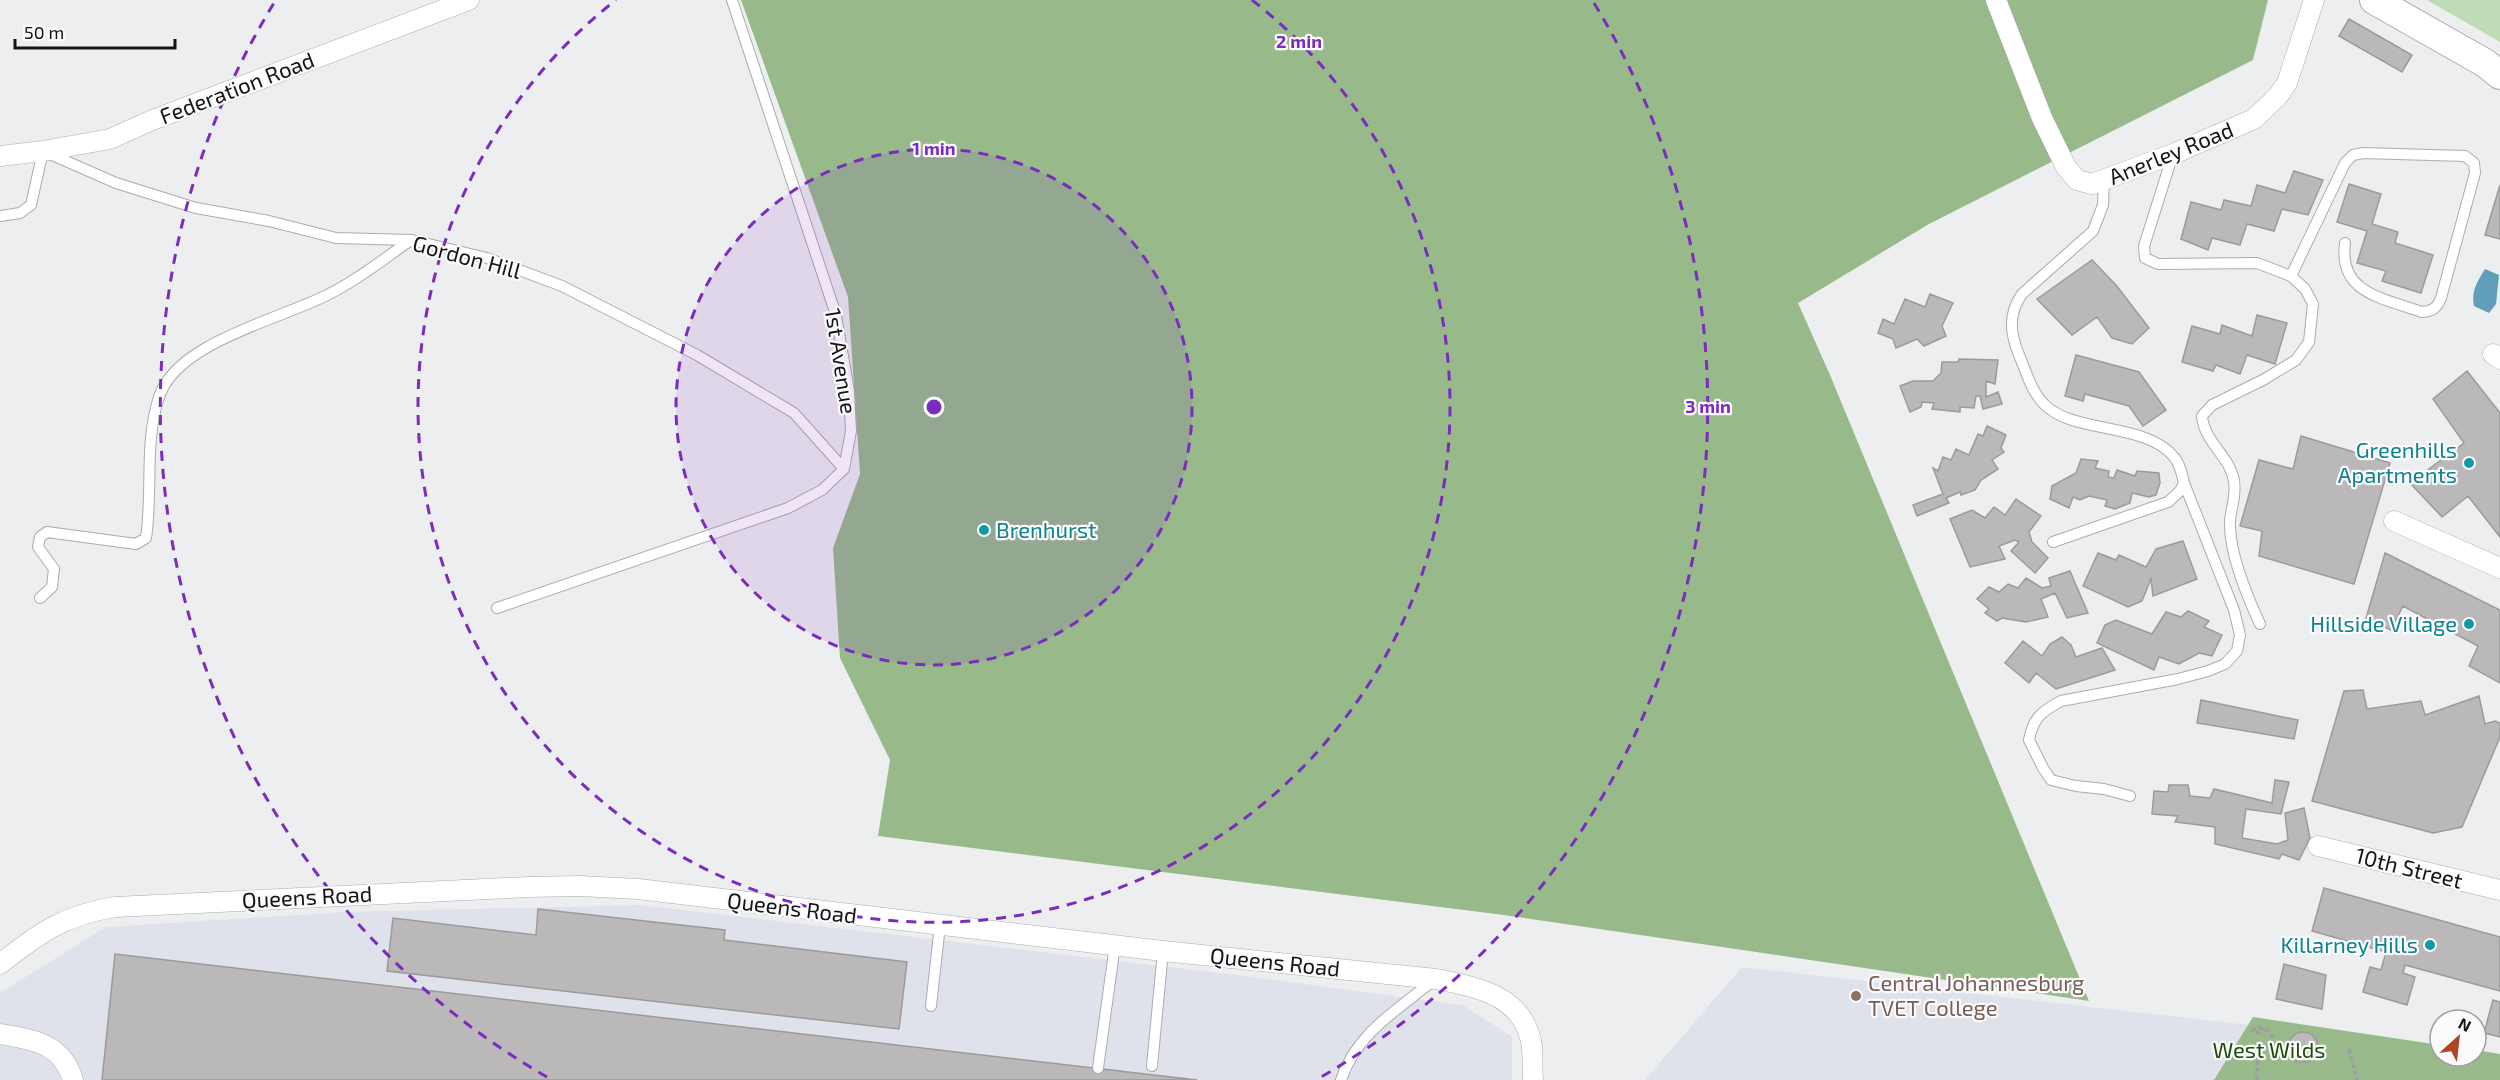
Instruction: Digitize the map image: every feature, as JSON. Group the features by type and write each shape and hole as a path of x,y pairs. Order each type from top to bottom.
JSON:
{"street":[{"name":"Federation Road","path":"0,156 110,139 150,121 470,0"},
{"name":"Anerley Road","path":"1996,0 2042,118 2066,167 2077,180 2092,184 2173,154 2253,119 2278,96 2287,83 2314,0"},
{"path":"2374,0 2495,67"},
{"path":"2394,521 2500,568"},
{"name":"10th Street","path":"2318,846 2500,890"},
{"name":"Queens Road","path":"0,964 30,940 63,920 87,911 115,907 528,887 580,886 638,889 1163,951 1436,979 1490,992 1514,1010 1527,1030 1532,1046 1533,1080"},
{"path":"0,1034 25,1038 47,1046 62,1056 73,1080"}],"lane":[{"name":"1st Avenue","path":"732,0 837,315 849,392 851,431 844,469"},
{"path":"0,216 20,213 31,205 43,151"},
{"name":"Gordon Hill","path":"43,151 116,183 196,208 269,221 336,238 412,240 487,258 562,286 697,355 794,413 844,469"},
{"path":"2291,276 2344,163 2353,155 2363,153 2465,156 2474,162 2475,173 2438,307 2422,312 2361,289 2344,267 2345,243"},
{"path":"2173,154 2144,246 2145,258 2158,264 2257,263 2291,276 2305,289 2313,304 2311,332 2302,353 2296,360 2263,380 2212,405 2202,416 2206,435 2231,470 2234,481 2230,538 2234,556 2260,624"},
{"path":"2104,180 2103,205 2093,231 2022,294 2014,305 2011,321 2014,343 2035,392 2045,405 2058,415 2116,429 2158,445 2174,456 2180,466 2184,483 2234,610 2240,635 2237,651 2225,664 2208,671 2178,679 2061,701 2045,709 2036,718 2029,740 2051,780 2130,796"},
{"path":"40,598 52,587 54,569 38,547 40,537 47,532 136,544 146,538 150,442 159,396 174,371 192,356 250,327 331,293 412,240"},
{"path":"497,609 788,508 822,490 844,469"},
{"path":"2053,542 2168,502 2180,491 2184,483"},
{"path":"931,1006 940,925"},
{"path":"1098,1068 1115,945"},
{"path":"1152,1066 1163,951"},
{"path":"1341,1080 1353,1052 1367,1034 1436,979"}],"path":[{"path":"2257,1080 2258,1049 2273,1044 2274,1041 2264,1029"},
{"path":"2349,1049 2357,1080"}],"shaded area":[{"path":"641,905 1220,973 1463,1005 1512,1037 1512,1080 0,1080 0,993 106,927 344,912"},
{"name":"Central Johannesburg TVET College","path":"1742,967 2249,1025 2214,1080 1645,1080"}],"green space":[{"path":"741,0 2268,0 2253,60 1929,224 1798,303 1830,375 2089,1001 1504,915 878,836 890,760 840,658 833,548 860,474 848,297"},
{"path":"2427,0 2500,0 2500,42"},
{"name":"West Wilds","path":"2253,1017 2428,1043 2428,1068 2488,1068 2488,1052 2500,1054 2500,1080 2214,1080"}],"water":[{"path":"2485,269 2499,275 2496,304 2489,313 2474,306 2473,301 2475,287"}],"building":[{"path":"2349,19 2412,55 2402,72 2339,36"},
{"path":"2294,171 2323,180 2308,215 2282,209 2274,231 2247,224 2240,245 2212,238 2208,250 2181,239 2191,202 2221,210 2224,200 2251,206 2257,185 2285,193"},
{"path":"2349,184 2381,194 2372,224 2398,232 2395,243 2433,255 2421,293 2382,281 2386,271 2357,263 2367,231 2337,222"},
{"path":"2500,185 2500,239 2485,235"},
{"path":"2092,260 2116,285 2149,328 2132,344 2112,338 2097,317 2072,335 2037,299"},
{"path":"1930,294 1953,303 1942,326 1946,336 1924,346 1917,339 1896,348 1893,339 1878,333 1883,319 1894,324 1905,299 1925,307"},
{"path":"2257,315 2287,323 2275,364 2247,355 2240,374 2216,365 2213,371 2182,362 2192,326 2220,334 2222,325 2252,336"},
{"path":"2076,355 2139,372 2166,410 2143,426 2129,406 2085,394 2083,401 2065,396"},
{"path":"1959,359 1998,360 1995,384 1986,381 1986,397 1998,392 2002,404 1983,409 1980,396 1976,396 1974,408 1960,407 1960,412 1932,409 1934,403 1922,402 1921,407 1910,412 1900,386 1913,381 1933,381 1941,373 1942,362 1958,362"},
{"name":"Greenhills Apartments","path":"2467,371 2500,413 2500,537 2468,496 2442,517 2410,483 2464,443 2433,399"},
{"path":"1987,426 2006,435 2001,448 2004,452 1992,460 1998,469 1981,480 1975,490 1961,495 1960,492 1946,498 1949,503 1917,516 1913,505 1943,494 1933,468 1938,471 1943,457 1951,460 1956,449 1969,455 1978,434 1983,436"},
{"path":"2301,436 2390,463 2354,584 2259,556 2262,531 2240,526 2259,460 2293,469"},
{"path":"2081,459 2098,461 2095,468 2109,471 2108,477 2114,478 2117,470 2135,476 2137,471 2159,473 2160,483 2156,495 2149,497 2132,493 2130,503 2115,509 2105,506 2107,500 2089,496 2080,500 2073,497 2069,508 2050,499 2052,486 2076,473"},
{"path":"2016,499 2041,516 2029,532 2032,542 2048,558 2035,573 2011,551 2019,542 2015,540 1999,546 2005,559 1970,567 1950,519 1972,510 1985,518 1994,507 2005,515"},
{"path":"2183,541 2197,579 2153,596 2151,579 2142,601 2128,607 2083,586 2098,553 2116,560 2119,555 2146,567 2156,549"},
{"name":"Hillside Village","path":"2385,553 2500,610 2500,683 2469,666 2478,646 2403,606 2391,630 2366,618"},
{"path":"2070,571 2088,613 2067,618 2055,593 2041,599 2048,617 2026,622 2002,618 1997,621 1985,613 1989,609 1977,599 1989,587 1999,592 2008,584 2018,588 2026,578 2042,588 2051,586 2049,578"},
{"path":"2188,611 2209,621 2204,627 2222,635 2212,656 2199,653 2179,664 2159,657 2154,670 2097,643 2105,625 2116,620 2152,634 2166,612 2181,617"},
{"path":"2062,637 2071,645 2076,657 2102,648 2115,670 2056,689 2036,673 2029,683 2005,663 2023,641 2042,656 2050,644"},
{"path":"2363,690 2367,709 2421,701 2425,715 2479,696 2485,724 2495,721 2500,723 2500,737 2462,827 2433,833 2312,801 2344,691"},
{"path":"2201,700 2298,720 2294,739 2197,723"},
{"path":"2275,780 2289,782 2281,814 2246,809 2242,838 2277,844 2288,840 2285,813 2304,808 2310,838 2299,860 2282,854 2279,859 2215,844 2215,827 2175,822 2178,816 2152,814 2154,791 2168,792 2169,785 2188,785 2190,796 2210,798 2214,789 2272,803"},
{"name":"Killarney Hills","path":"2324,888 2500,937 2500,991 2405,965 2403,973 2415,977 2407,1005 2363,992 2370,967 2381,970 2386,952 2312,931"},
{"path":"538,909 725,930 724,940 907,962 899,1029 387,971 393,918 536,935"},
{"path":"115,954 1197,1080 102,1080"},
{"path":"2284,964 2326,975 2322,1009 2276,999"},
{"path":"2493,1000 2500,1002 2500,1037 2488,1034 2488,1018"},
{"path":"2303,1032 2314,1036 2318,1047 2314,1058 2303,1062 2292,1058 2288,1047 2292,1036"}],"place":[{"name":"Greenhills Apartments","path":"2469,463"},
{"name":"Brenhurst","path":"984,530"},
{"name":"Hillside Village","path":"2469,624"},
{"name":"Killarney Hills","path":"2430,945"},
{"name":"Central Johannesburg TVET College","path":"1856,996"}]}
